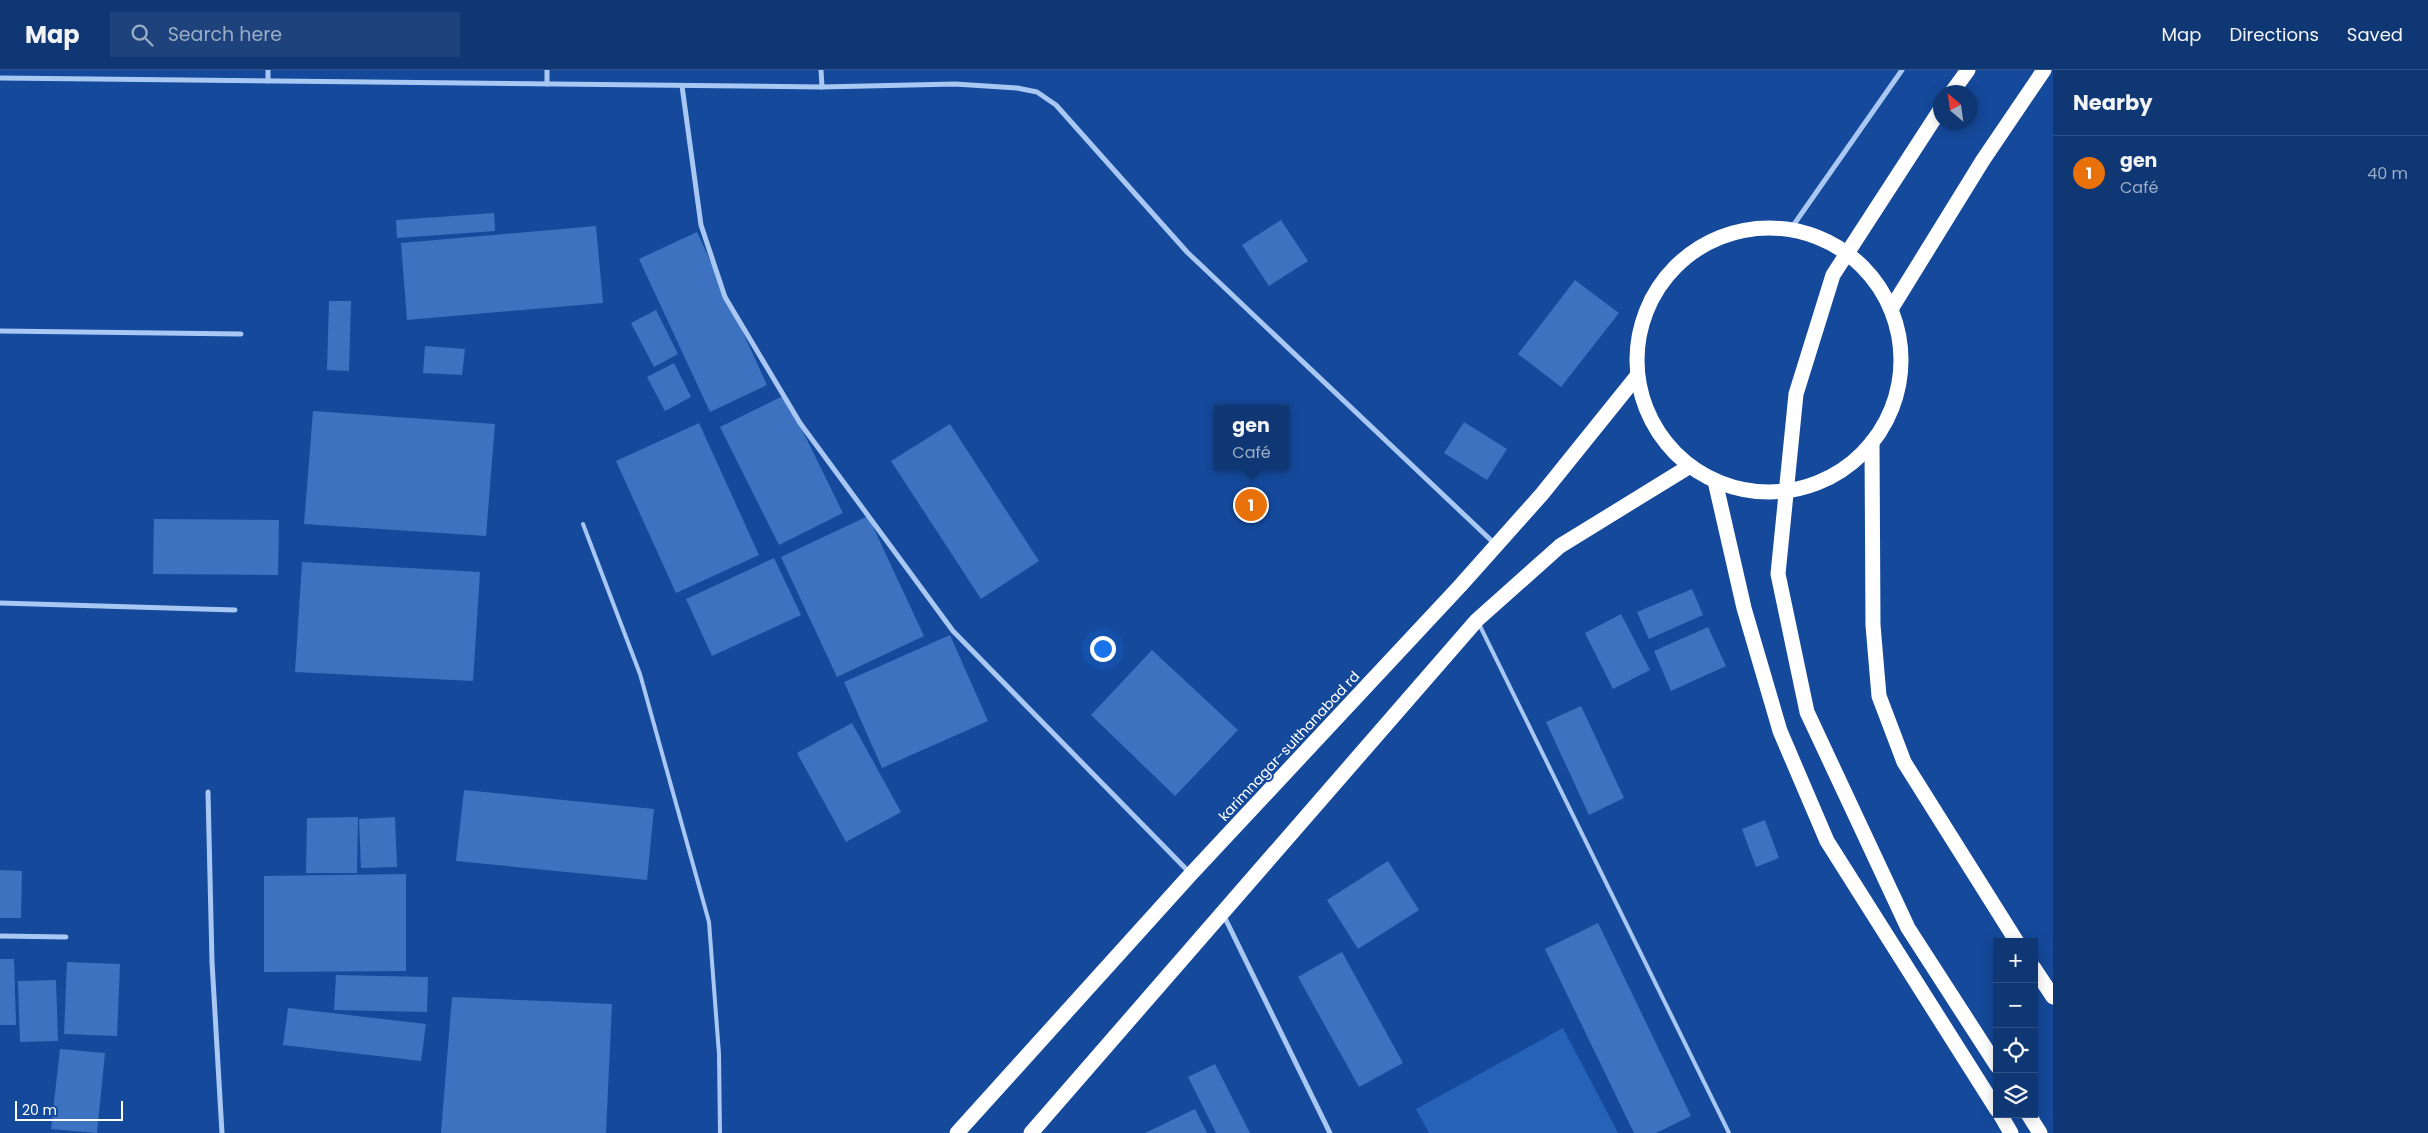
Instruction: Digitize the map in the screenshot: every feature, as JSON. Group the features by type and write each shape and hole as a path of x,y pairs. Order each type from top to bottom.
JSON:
{"highway":[{"path":"1957,85 1968,70"},
{"path":"1891,309 1983,160 2044,70"},
{"path":"1933,121 1833,275 1796,394 1778,574 1807,712 1908,928 1993,1060"},
{"path":"1763,228 1790,230 1816,236 1847,254 1861,265 1878,285 1891,309 1899,336 1901,364 1897,392 1888,418 1872,442 1852,463 1828,478 1800,488 1771,492 1742,490 1715,481 1690,466 1670,448 1654,426 1643,402 1638,376 1637,348 1642,322 1649,306 1668,275 1688,256 1710,242 1736,233 1763,228"},
{"name":"karimnagar-sulthanabad rd","path":"957,1133 1192,874 1496,546 1542,494 1638,376"},
{"path":"1872,442 1873,625 1879,696 1904,762 2014,938"},
{"path":"1031,1133 1477,620 1560,546 1690,466"},
{"path":"1715,481 1744,608 1780,732 1827,841 1993,1104"},
{"path":"2038,974 2053,996"},
{"path":"2003,1118 2012,1133"},
{"path":"2031,1118 2040,1133"}],"street":[{"path":"268,70 268,81"},
{"path":"547,70 547,84"},
{"path":"821,70 822,87"},
{"path":"1790,230 1902,70"},
{"path":"0,78 822,87 955,84 1017,88 1037,92 1056,105 1187,252 1496,546"},
{"path":"682,86 700,225 725,297 800,423 953,631 1192,874"},
{"path":"0,331 241,334"},
{"path":"0,603 235,610"},
{"path":"208,792 212,962 222,1133"},
{"path":"1222,913 1330,1133"},
{"path":"0,936 66,938"}],"lane":[{"path":"583,524 640,674 709,922 719,1054 720,1133"},
{"path":"1477,620 1729,1133"}],"shaded area":[{"path":"1563,1028 1618,1133 1429,1133 1416,1109"}],"building":[{"path":"494,213 495,231 397,238 396,220"},
{"path":"1281,220 1308,261 1269,286 1242,245"},
{"path":"596,226 603,303 407,320 401,243"},
{"path":"697,232 767,385 710,412 639,259"},
{"path":"1575,280 1619,313 1561,387 1518,354"},
{"path":"329,301 351,301 349,371 327,370"},
{"path":"656,310 678,354 654,367 631,323"},
{"path":"425,346 465,349 462,375 423,373"},
{"path":"674,363 691,397 665,411 647,377"},
{"path":"785,395 843,513 779,545 720,427"},
{"path":"313,411 495,424 486,536 304,524"},
{"path":"1464,422 1507,449 1487,480 1444,453"},
{"path":"699,423 759,555 676,593 616,461"},
{"path":"950,424 1039,561 981,599 891,461"},
{"path":"868,516 924,636 837,677 781,557"},
{"path":"154,519 279,520 278,575 153,574"},
{"path":"774,558 801,615 712,656 686,599"},
{"path":"302,562 480,572 473,681 295,672"},
{"path":"1692,589 1703,615 1649,639 1637,612"},
{"path":"1621,614 1650,670 1613,689 1585,633"},
{"path":"1708,627 1726,666 1671,691 1654,651"},
{"path":"950,635 988,721 882,768 844,682"},
{"path":"1152,650 1238,730 1175,796 1091,715"},
{"path":"1581,706 1624,798 1589,815 1546,722"},
{"path":"852,723 901,812 846,842 797,753"},
{"path":"464,790 654,809 647,880 456,861"},
{"path":"358,817 357,873 306,873 307,818"},
{"path":"395,817 397,867 361,868 359,819"},
{"path":"1765,820 1779,858 1756,867 1742,829"},
{"path":"1388,861 1419,910 1358,949 1327,900"},
{"path":"0,870 22,871 21,918 0,918"},
{"path":"406,874 406,971 264,972 264,876"},
{"path":"1598,923 1691,1116 1656,1133 1634,1133 1545,949"},
{"path":"1342,952 1403,1063 1359,1087 1298,977"},
{"path":"0,959 14,959 16,1025 0,1025"},
{"path":"67,962 120,964 117,1036 64,1034"},
{"path":"336,975 428,977 427,1012 334,1010"},
{"path":"56,980 58,1041 20,1042 18,981"},
{"path":"452,997 612,1004 606,1133 441,1133"},
{"path":"288,1008 426,1024 421,1061 283,1045"},
{"path":"60,1049 105,1053 97,1133 51,1129"},
{"path":"1215,1064 1250,1133 1216,1133 1188,1077"},
{"path":"1195,1109 1207,1133 1145,1133"}],"place":[{"name":"gen","path":"1251,505"}]}
